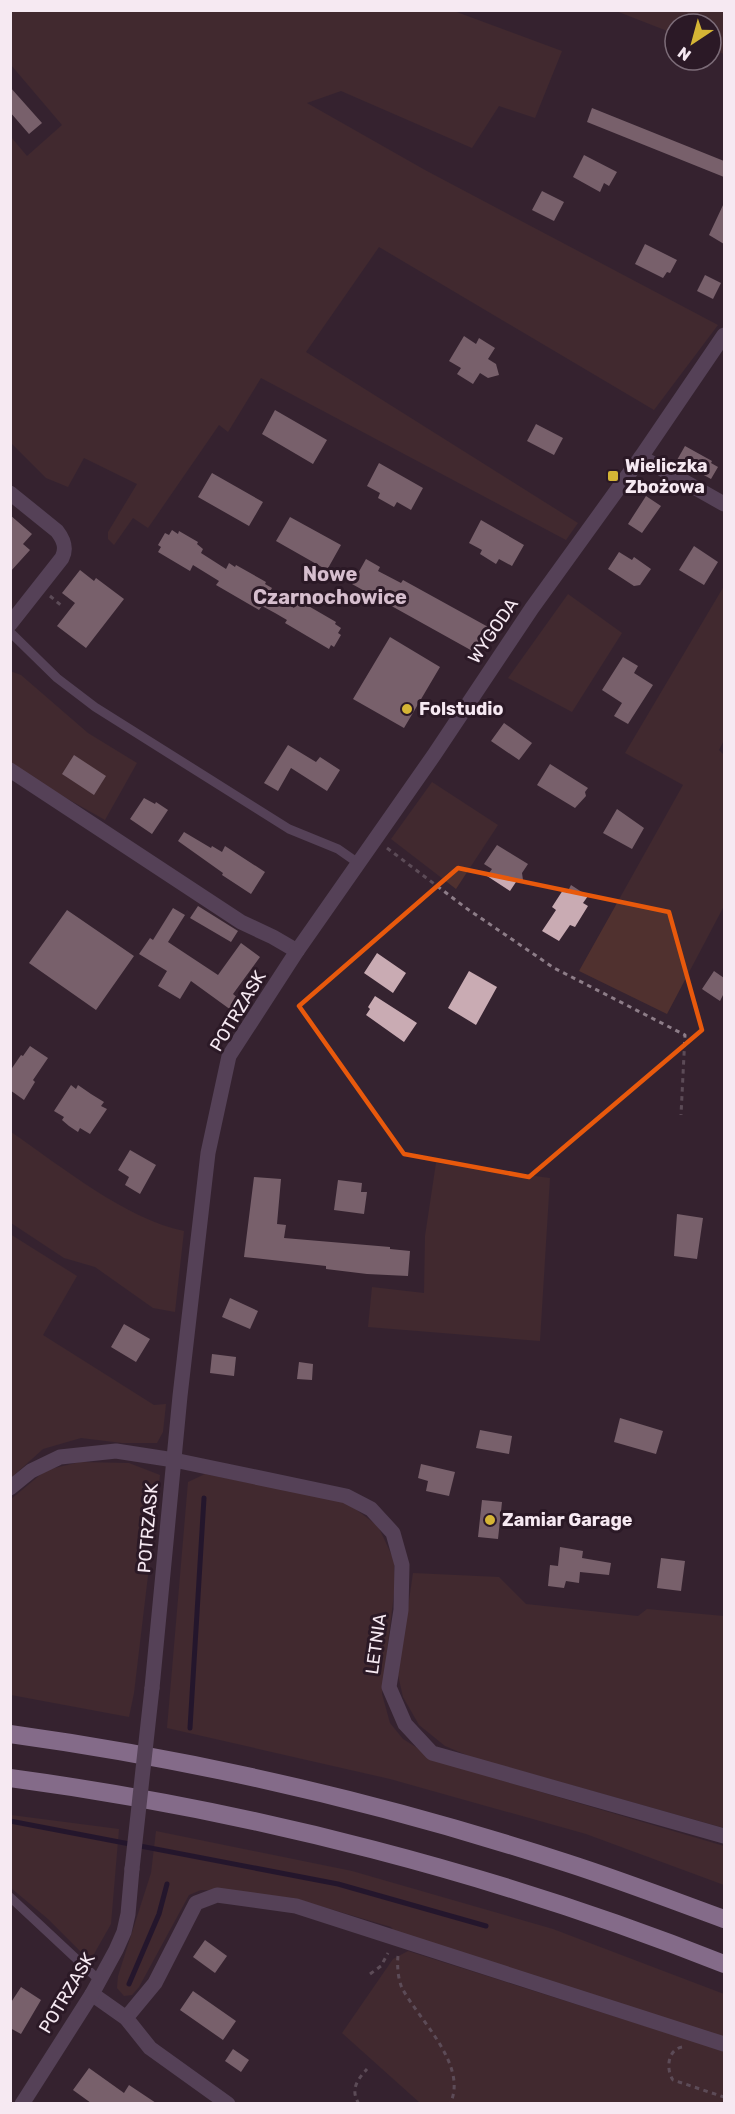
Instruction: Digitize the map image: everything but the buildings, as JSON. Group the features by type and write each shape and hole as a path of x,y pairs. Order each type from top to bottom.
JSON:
{"highway":[{"path":"10,1734 172,1761 249,1777 396,1813 567,1863 724,1919"},
{"path":"10,1778 207,1812 382,1853 469,1877 560,1906 724,1964"}],"street":[{"name":"WYGODA","path":"297,951 376,839 532,608 641,457 724,335"},
{"path":"641,457 724,504"},
{"path":"10,493 57,531 64,546 62,558 10,624"},
{"path":"10,770 241,922 297,951"},
{"name":"POTRZASK","path":"22,2103 92,1994 124,1932 128,1914 208,1153 229,1056 297,951"},
{"name":"LETNIA","path":"10,1488 31,1471 60,1457 116,1451 174,1460 346,1496 371,1509 393,1533 402,1565 400,1610 389,1687 405,1724 432,1753 724,1836"},
{"path":"126,2018 155,1983 196,1903 217,1894 296,1906 724,2044"},
{"path":"92,1994 126,2018 150,2048 228,2103"}],"lane":[{"path":"10,632 57,678 95,707 289,829 338,849 358,863"},
{"path":"10,1897 99,1980"}],"path":[{"path":"46,593 63,607"},
{"path":"376,839 466,908 555,968 685,1035 681,1115"},
{"path":"370,1974 381,1966 387,1957"},
{"path":"397,1962 401,1986 434,2034 450,2063 453,2083 450,2103"},
{"path":"669,2067 673,2080 724,2097"},
{"path":"359,2103 354,2096 354,2088 367,2069"}],"highlighted area":[{"path":"458,868 669,912 702,1030 529,1177 404,1154 299,1006"}],"shaded area":[{"path":"11,10 454,11 562,51 535,118 499,106 472,148 341,91 307,103 425,170 718,325 654,410 379,247 306,352 578,523 566,540 261,378 228,432 219,425 148,528 133,518 114,545 108,539 108,532 137,484 84,458 68,487 46,478 11,443 11,137 27,156 62,125 11,65"},
{"path":"616,11 724,11 724,54 723,12 663,12 663,29"},
{"path":"724,586 724,740 719,750 724,755 724,906 667,1014 579,971 683,785 625,753"},
{"path":"568,594 622,633 572,712 508,678"},
{"path":"10,671 21,675 88,733 137,763 105,820 11,767"},
{"path":"432,782 498,825 456,889 391,839"},
{"path":"11,1132 94,1190 139,1215 184,1231 175,1312 153,1308 95,1267 64,1258 11,1223"},
{"path":"436,1163 550,1178 540,1341 368,1327 372,1287 424,1293 425,1236"},
{"path":"10,1234 77,1276 43,1335 154,1405 166,1404 163,1432 157,1443 122,1443 81,1438 43,1449 11,1478"},
{"path":"80,1462 129,1463 160,1475 134,1693 129,1717 11,1695 10,1500 46,1470"},
{"path":"205,1474 346,1502 378,1526 394,1560 395,1585 382,1694 390,1723 403,1739 427,1754 497,1779 724,1846 724,1885 586,1834 390,1779 167,1728 188,1482"},
{"path":"413,1573 499,1577 526,1604 638,1616 647,1609 724,1616 724,1828 471,1757 445,1746 419,1725 403,1697 398,1675"},
{"path":"11,1815 119,1829 111,1924 90,1961 48,1919 11,1888"},
{"path":"156,1831 352,1871 553,1929 724,1994 724,2038 394,1931 391,1927 293,1898 221,1890 201,1890 189,1895 139,1987 132,1995 124,1996 117,1988 118,1976 151,1873"},
{"path":"408,1951 724,2051 724,2103 420,2103 342,2033 393,1959"}],"waterway":[{"path":"190,1728 204,1498"},
{"path":"10,1821 338,1884 486,1926"},
{"path":"129,1984 159,1914 167,1884"}],"place":[{"name":"Wieliczka Zbożowa","path":"613,476"},
{"name":"Folstudio","path":"407,709"},
{"name":"Zamiar Garage","path":"490,1520"}],"district":[{"name":"Nowe Czarnochowice","path":"330,586"}]}
